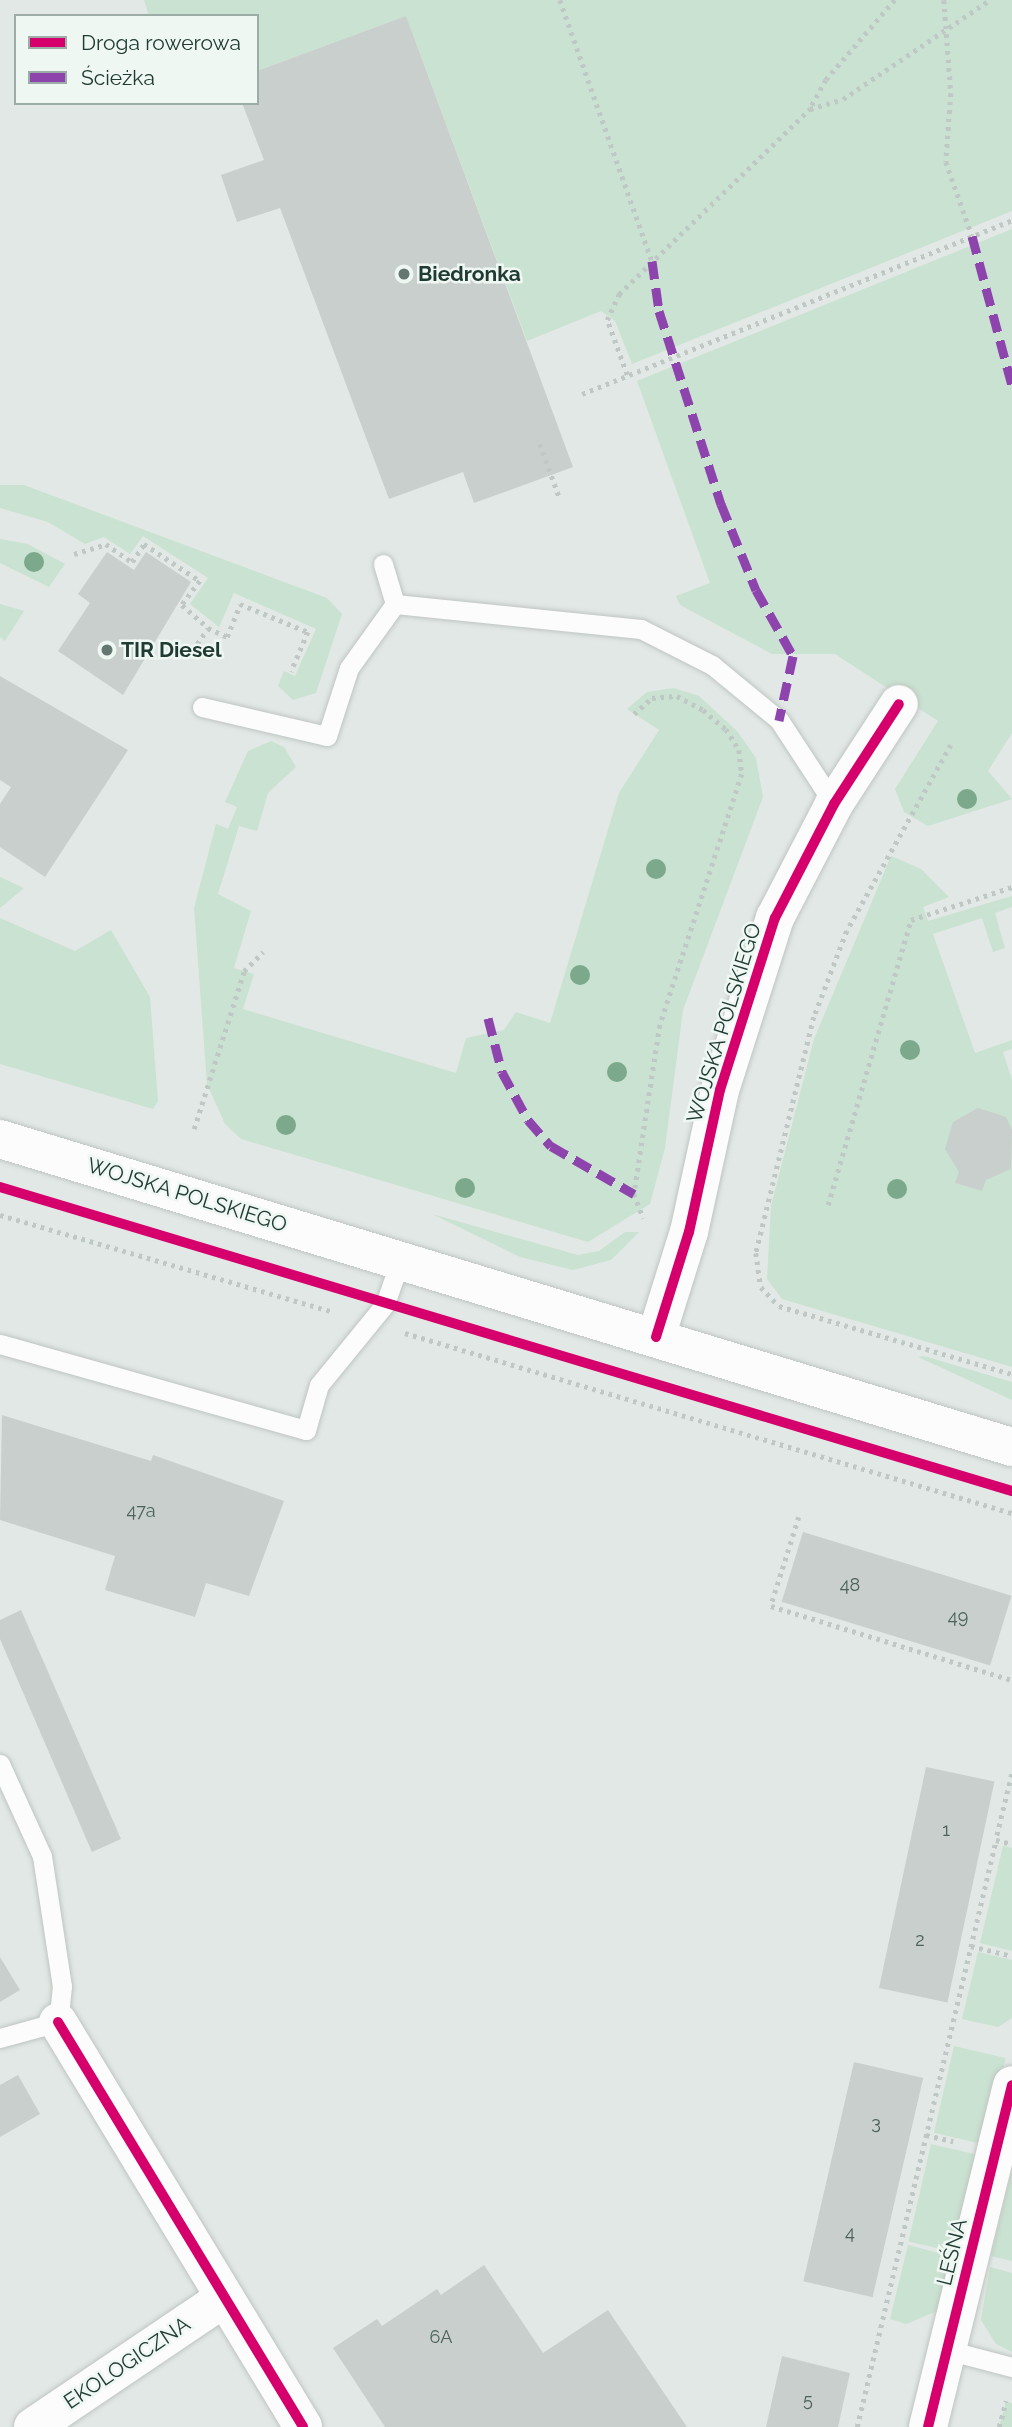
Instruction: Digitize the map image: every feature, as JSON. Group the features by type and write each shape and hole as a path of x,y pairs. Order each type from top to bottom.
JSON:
{"street":[{"name":"WOJSKA POLSKIEGO","path":"656,1336 689,1232 749,990 775,918 835,804 899,704"},
{"name":"WOJSKA POLSKIEGO","path":"0,1139 656,1336 1012,1447"},
{"path":"58,2022 221,2300 303,2427"},
{"name":"LEŚNA","path":"928,2427 1012,2085"},
{"name":"EKOLOGICZNA","path":"33,2427 221,2300"}],"lane":[{"path":"383,564 395,604"},
{"path":"202,706 327,736 349,668 395,604"},
{"path":"395,604 641,629 712,665 779,720 835,804"},
{"path":"0,1344 306,1430 320,1385 372,1323 400,1261"},
{"path":"0,1764 42,1856 62,1986 58,2022 0,2038"},
{"path":"947,2350 1012,2367"}],"path":[{"path":"559,0 652,261"},
{"path":"627,375 607,320 619,295 810,108 826,80 895,0"},
{"path":"944,0 950,26 946,162 972,236"},
{"path":"810,108 844,99 990,0"},
{"path":"582,394 1012,220"},
{"path":"540,444 560,499"},
{"path":"74,554 106,544 132,562 144,544 200,581 182,605 208,628 227,637 240,604 308,632 291,671"},
{"path":"197,644 208,628"},
{"path":"634,713 652,698 677,696 703,710 733,740 742,774 660,1024 635,1194 644,1219"},
{"path":"951,745 895,834 828,980 767,1190 756,1253 761,1287 779,1306 1012,1374"},
{"path":"828,1205 911,920 1012,887"},
{"path":"194,1129 244,971 263,952"},
{"path":"0,1215 1012,1513"},
{"path":"799,1517 771,1606 1012,1680"},
{"path":"857,2427 1012,1774"},
{"path":"996,1840 1012,1844"},
{"path":"971,1946 1012,1956"},
{"path":"999,2427 1009,2393"}],"green space":[{"path":"144,0 1012,0 1012,211 632,364 615,321 601,311 527,341 406,16 259,70 259,14 148,14"},
{"path":"1012,229 1012,733 988,771 1012,799 928,826 904,812 895,789 938,721 835,654 772,654 680,605 676,596 710,583 637,381"},
{"path":"0,485 24,485 327,598 342,614 316,693 293,700 278,686 284,671 295,676 316,629 234,593 219,627 190,604 208,578 143,536 130,554 104,537 85,544 48,522 0,508"},
{"path":"0,539 28,544 65,564 49,587 0,563"},
{"path":"0,604 24,611 5,641 0,637"},
{"path":"674,688 699,696 737,731 756,758 763,797 683,1010 665,1148 650,1204 588,1242 241,1139 225,1124 207,1084 194,908 216,824 228,829 237,807 225,802 248,751 271,741 284,747 296,767 268,793 257,831 239,826 218,894 251,911 234,968 254,974 243,1009 456,1073 466,1038 504,1030 516,1012 550,1023 619,793 659,730 627,709 647,692"},
{"path":"891,856 921,869 949,897 923,907 928,921 1012,896 1012,907 995,913 1005,948 993,952 982,918 933,934 975,1053 1012,1040 1012,1049 1003,1052 1012,1080 1012,1367 782,1299 767,1279 771,1206 814,1039"},
{"path":"0,877 24,888 0,908"},
{"path":"0,918 75,951 111,930 150,997 158,1101 153,1109 0,1064"},
{"path":"432,1214 578,1255 599,1251 625,1232 639,1232 611,1260 573,1270 520,1257"},
{"path":"924,1356 1012,1382 1012,1400 918,1357"},
{"path":"1003,1846 1012,1848 1012,1951 980,1943"},
{"path":"978,1952 1012,1960 1012,2018 998,2027 962,2019"},
{"path":"954,2046 1006,2058 986,2145 934,2133"},
{"path":"931,2144 983,2156 960,2253 909,2241"},
{"path":"1012,2170 1012,2261 991,2256"},
{"path":"908,2245 958,2258 942,2309 906,2324 890,2319"},
{"path":"990,2267 1012,2273 1012,2352 996,2344 981,2320"},
{"path":"1006,2402 1012,2403 1012,2427 999,2427"}],"building":[{"name":"Biedronka","path":"406,16 573,467 474,503 463,472 389,499 280,208 237,222 221,175 264,160 243,105 259,105 259,70"},
{"path":"107,552 134,570 146,552 191,582 123,695 58,651 90,603 78,594"},
{"path":"0,676 128,750 45,877 0,847 0,804 11,787 0,780"},
{"path":"978,1108 1006,1117 1012,1130 1011,1169 986,1180 982,1191 955,1183 959,1172 945,1149 953,1122"},
{"path":"2,1415 151,1461 153,1455 284,1501 249,1596 206,1583 195,1617 105,1590 115,1556 0,1520"},
{"path":"803,1532 1011,1596 990,1666 782,1602"},
{"path":"21,1610 121,1839 92,1852 0,1639 0,1620"},
{"path":"926,1767 994,1782 947,2003 879,1988"},
{"path":"0,1957 20,1990 0,2002"},
{"path":"854,2062 923,2078 873,2297 803,2281"},
{"path":"18,2075 40,2114 0,2137 0,2085"},
{"path":"484,2265 543,2353 608,2310 687,2427 385,2427 333,2348 377,2319 382,2326 437,2289 441,2295"},
{"path":"782,2356 850,2373 838,2427 766,2427"}],"marked path":[{"path":"972,236 1012,385"},
{"path":"652,261 659,311 721,504 756,590 793,656 779,720"},
{"path":"488,1018 502,1072 528,1120 551,1146 634,1194"}],"cycle path":[{"path":"656,1337 689,1232 720,1090 775,918 834,804 899,704"},
{"path":"0,1187 1012,1491"},
{"path":"58,2022 303,2427"},
{"path":"928,2427 1012,2085"}],"place":[{"name":"Biedronka","path":"404,274"},
{"name":"TIR Diesel","path":"107,650"}]}
